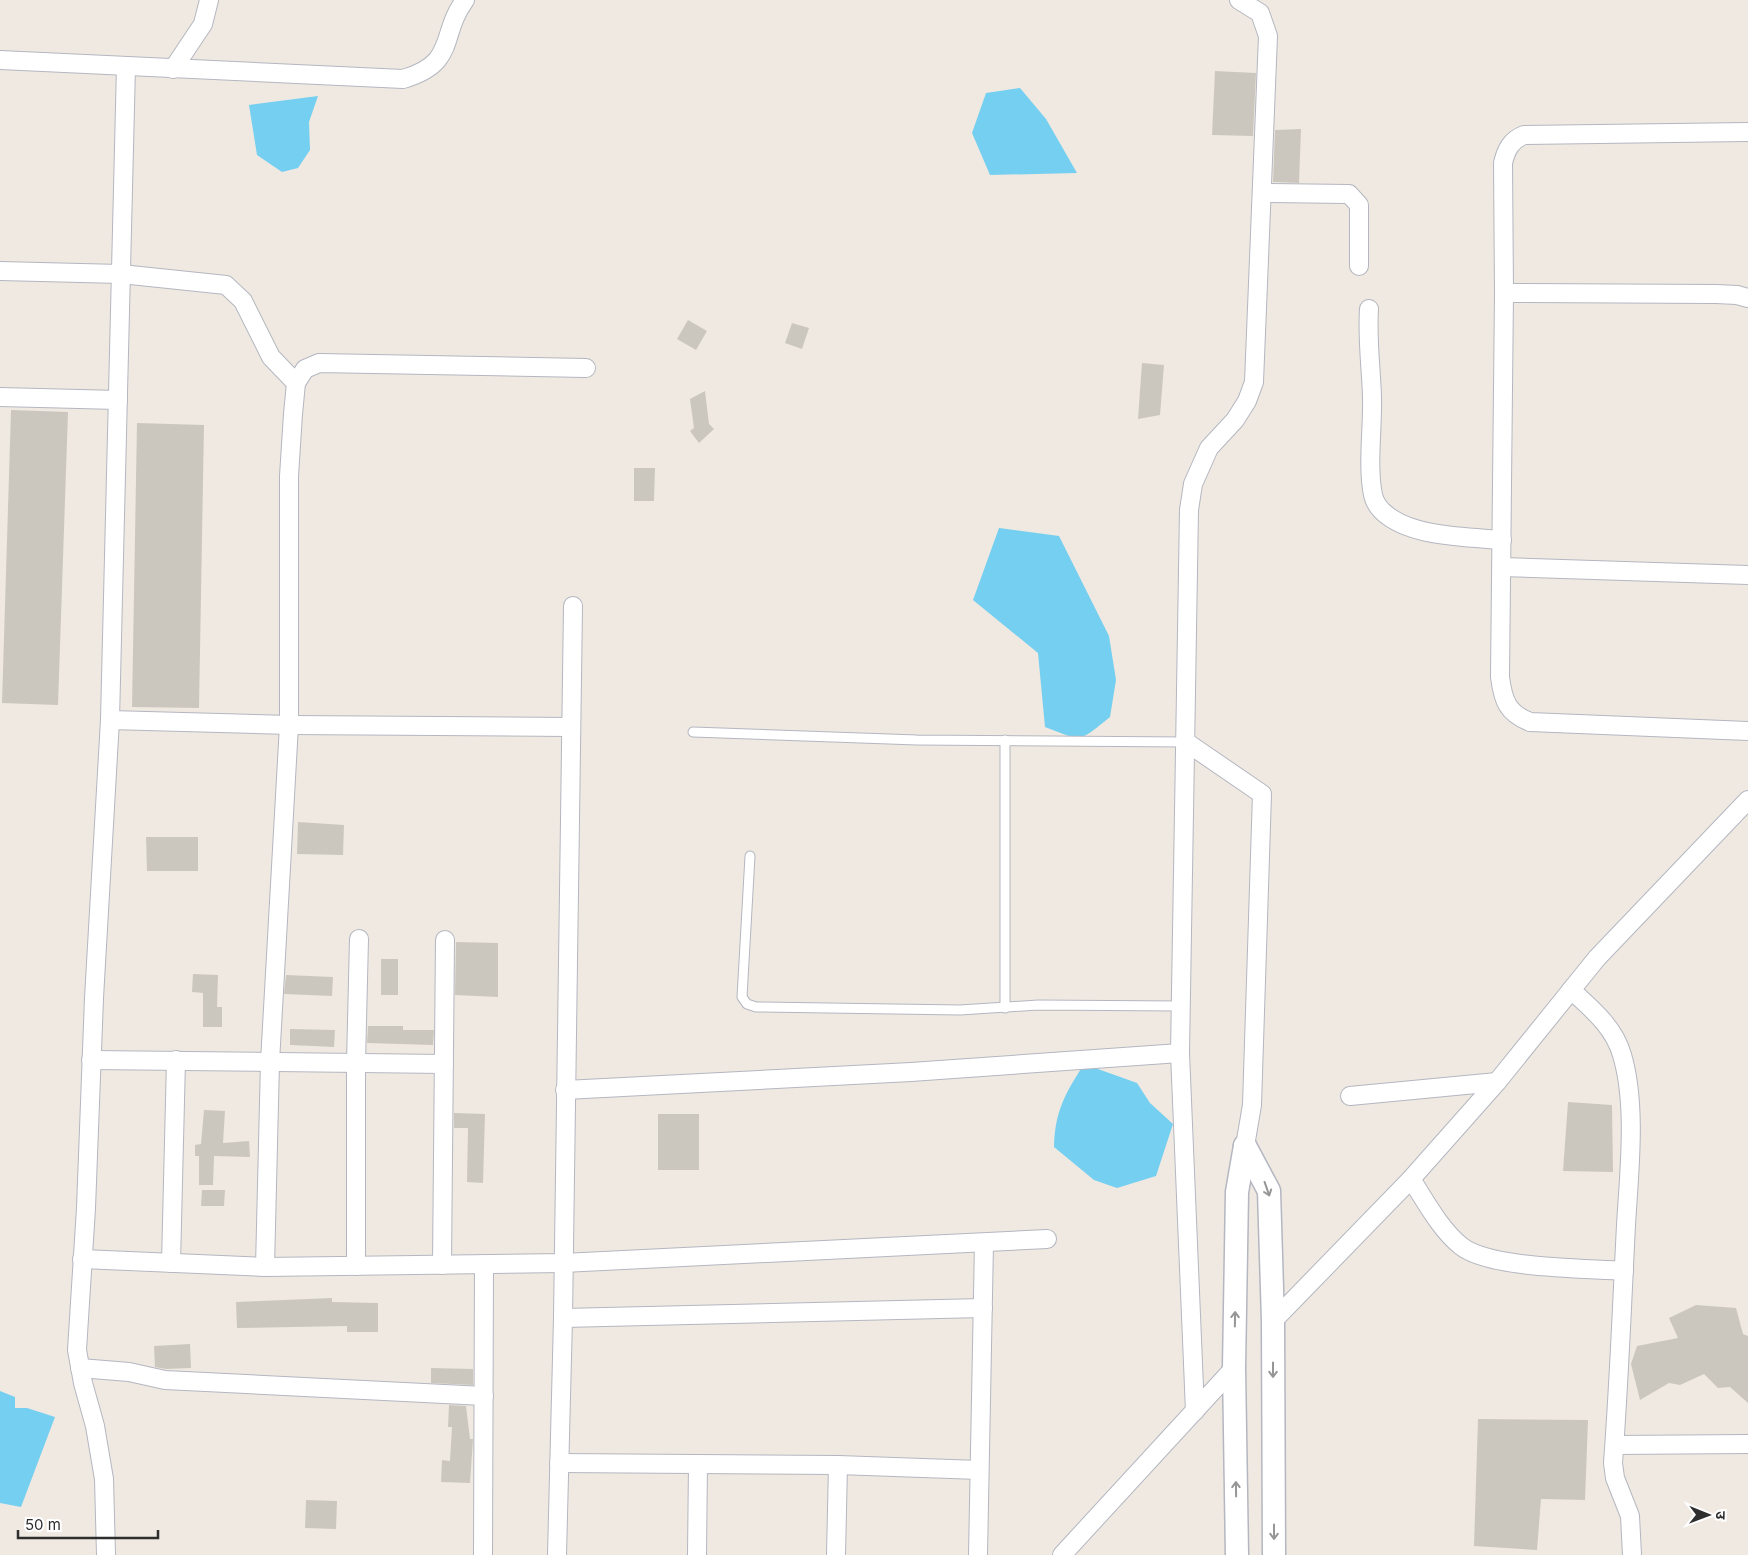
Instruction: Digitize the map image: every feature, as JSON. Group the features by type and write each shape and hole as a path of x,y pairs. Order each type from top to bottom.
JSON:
{"street":[{"path":"173,68 203,24 209,0"},
{"path":"0,60 403,79 423,73 437,62 465,0"},
{"path":"1195,1411 1179,1006 1186,742 1189,510 1194,484 1209,448 1235,420 1247,401 1254,382 1268,36 1260,13 1239,0"},
{"path":"106,1555 104,1479 95,1426 77,1350 86,1208 110,720 126,66"},
{"path":"1748,132 1524,135 1514,138 1505,153 1503,164 1504,292 1500,677 1505,704 1517,717 1530,722 1748,731"},
{"path":"1263,193 1349,194 1359,205 1359,266"},
{"path":"0,271 121,274 226,285 243,301 271,357 296,384"},
{"path":"1504,292 1716,294 1748,298"},
{"path":"1369,309 1367,334 1372,397 1373,487 1378,508 1398,522 1425,531 1502,540"},
{"path":"265,1266 270,1062 289,725 289,476 296,384 304,369 319,362 586,368"},
{"path":"0,398 118,400"},
{"path":"1502,567 1748,575"},
{"path":"557,1555 563,1318 573,606"},
{"path":"110,720 289,725 571,727"},
{"path":"1186,742 1262,794 1252,1105 1237,1192 1234,1368 1237,1555"},
{"path":"1273,1321 1411,1179 1497,1082 1597,958 1748,800"},
{"path":"356,1266 356,1063 359,940"},
{"path":"442,1265 445,940"},
{"path":"1571,990 1600,1017 1614,1034 1622,1054 1627,1082 1631,1142 1615,1444 1615,1478 1630,1516 1632,1555"},
{"path":"565,1090 901,1072 1180,1053"},
{"path":"92,1060 444,1064"},
{"path":"171,1263 176,1060"},
{"path":"1350,1096 1497,1082"},
{"path":"1245,1146 1269,1191 1273,1321 1274,1555"},
{"path":"1411,1179 1445,1231 1463,1248 1478,1255 1506,1261 1624,1271"},
{"path":"82,1259 265,1266 563,1263 1047,1239"},
{"path":"978,1555 984,1243"},
{"path":"483,1555 484,1264"},
{"path":"563,1318 983,1308"},
{"path":"80,1368 129,1372 173,1380 484,1396"},
{"path":"1062,1555 1234,1368"},
{"path":"1615,1444 1748,1444"},
{"path":"560,1463 838,1465 979,1470"},
{"path":"697,1555 698,1464"},
{"path":"836,1555 838,1465"}],"lane":[{"path":"693,732 917,740 1186,742"},
{"path":"1005,740 1005,1008"},
{"path":"750,856 742,987 742,997 747,1004 756,1007 960,1010 1038,1005 1179,1006"}],"water":[{"path":"1020,88 1046,119 1077,173 990,175 972,133 986,93"},
{"path":"318,96 309,122 310,150 298,168 282,172 257,155 249,105"},
{"path":"999,528 1059,536 1109,636 1116,680 1110,717 1086,735 1074,737 1045,727 1038,653 973,600"},
{"path":"1084,1064 1137,1083 1150,1103 1173,1124 1156,1176 1117,1188 1094,1180 1054,1147 1056,1123 1062,1103"},
{"path":"0,1391 15,1397 15,1408 27,1408 55,1417 21,1507 0,1503"}],"building":[{"path":"1215,71 1256,73 1253,136 1212,135"},
{"path":"1301,129 1299,183 1273,182 1275,130"},
{"path":"688,320 707,331 696,350 677,339"},
{"path":"792,323 809,328 802,349 785,343"},
{"path":"1142,363 1164,365 1160,415 1138,419"},
{"path":"705,391 709,424 714,429 699,443 690,431 694,428 690,399"},
{"path":"11,410 68,412 58,705 2,703"},
{"path":"137,423 204,425 199,708 132,707"},
{"path":"634,468 655,468 654,501 634,501"},
{"path":"298,822 344,825 343,855 297,854"},
{"path":"146,837 198,837 198,871 147,871"},
{"path":"456,942 498,943 498,997 455,995"},
{"path":"381,959 398,959 398,995 381,995"},
{"path":"193,974 218,975 217,1007 222,1007 222,1027 203,1027 203,993 192,992"},
{"path":"286,975 333,977 332,996 284,994"},
{"path":"368,1026 403,1026 403,1030 434,1030 433,1045 367,1043"},
{"path":"290,1029 335,1030 334,1047 290,1045"},
{"path":"1568,1102 1612,1105 1613,1172 1563,1171"},
{"path":"204,1110 225,1111 223,1143 249,1141 250,1157 214,1156 213,1185 199,1185 199,1156 195,1156 195,1145 201,1144"},
{"path":"454,1113 485,1114 483,1183 467,1182 468,1128 454,1128"},
{"path":"658,1114 699,1114 699,1170 658,1170"},
{"path":"202,1190 225,1190 224,1206 201,1206"},
{"path":"332,1298 332,1302 378,1303 378,1332 347,1332 347,1326 237,1328 236,1302"},
{"path":"1696,1305 1736,1308 1743,1334 1748,1336 1748,1403 1730,1387 1718,1388 1704,1374 1680,1385 1669,1383 1640,1400 1631,1364 1637,1346 1678,1338 1669,1318"},
{"path":"190,1344 191,1368 166,1369 155,1367 154,1346"},
{"path":"431,1368 473,1369 473,1385 431,1383"},
{"path":"449,1405 466,1406 470,1439 473,1439 470,1483 441,1482 442,1460 450,1461 452,1427 448,1427"},
{"path":"1478,1419 1588,1420 1585,1500 1541,1499 1537,1550 1474,1546"},
{"path":"306,1500 337,1501 336,1529 305,1528"}]}
